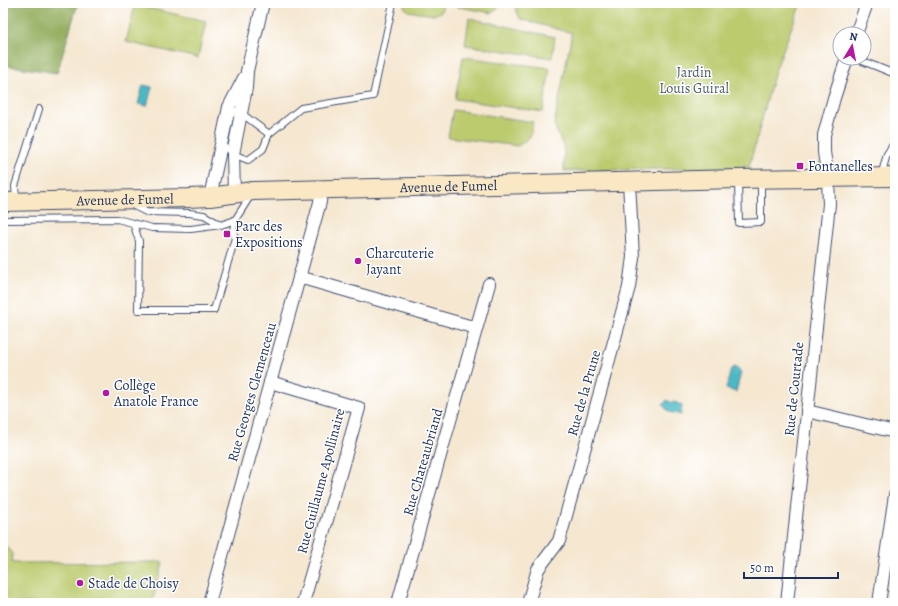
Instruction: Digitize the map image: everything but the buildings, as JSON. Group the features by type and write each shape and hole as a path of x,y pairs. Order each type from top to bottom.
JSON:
{"main road":[{"name":"Avenue de Fumel","path":"10,202 210,197 253,191 738,179 888,177"}],"street":[{"path":"234,193 232,154 246,88 247,71 263,3"},
{"path":"859,26 867,3"},
{"name":"Rue de Courtade","path":"787,603 829,204 828,178 824,152 824,135 834,98 845,66"},
{"path":"210,197 229,106 247,71"},
{"name":"Rue de la Prune","path":"528,603 538,569 559,541 629,287 633,257 629,182"},
{"name":"Rue Georges Clemenceau","path":"208,603 300,277 320,202 321,190"},
{"path":"300,277 476,328"},
{"name":"Rue Chateaubriand","path":"398,603 489,284"},
{"name":"Rue Guillaume Apollinaire","path":"270,382 359,408 303,603"},
{"path":"807,411 895,432"},
{"path":"879,603 895,495"}],"lane":[{"path":"221,144 232,154 248,160 263,149 270,134 301,108 374,96 393,3"},
{"path":"872,65 895,74"},
{"path":"10,202 38,108"},
{"path":"226,122 234,112 241,113 270,134"},
{"path":"888,177 887,154 895,142"},
{"path":"738,179 739,223 761,222 761,179"},
{"path":"134,224 138,241 138,310 214,310 235,238 233,230 235,220 253,191"},
{"path":"121,200 146,212 189,213 204,215 222,225"},
{"path":"3,220 117,219 152,228 191,228 222,225 235,220"}],"green space":[{"path":"3,3 78,3 57,73 3,65"},
{"path":"405,3 503,3 492,13 443,4 441,12 433,15 408,11 404,7"},
{"name":"Jardin Louis Guiral","path":"516,3 801,3 775,71 749,167 564,171 564,148 554,125 572,33 520,19 515,6"},
{"path":"135,5 206,21 198,58 126,42"},
{"path":"469,18 555,37 552,58 465,45"},
{"path":"463,57 550,68 543,112 455,99"},
{"path":"453,110 533,122 530,137 518,146 448,137"},
{"name":"Stade de Choisy","path":"3,543 12,552 12,563 163,562 152,603 3,603"}],"water":[{"path":"143,85 152,87 147,106 138,104"},
{"path":"736,367 741,372 736,392 726,389 731,369"},
{"path":"667,400 672,403 674,402 682,405 681,415 669,412 663,405"}],"place":[{"name":"Fontanelles","path":"800,166"},
{"name":"Parc des Expositions","path":"227,234"},
{"name":"Charcuterie Jayant","path":"358,261"},
{"name":"Collège Anatole France","path":"106,393"},
{"name":"Stade de Choisy","path":"80,583"}]}
